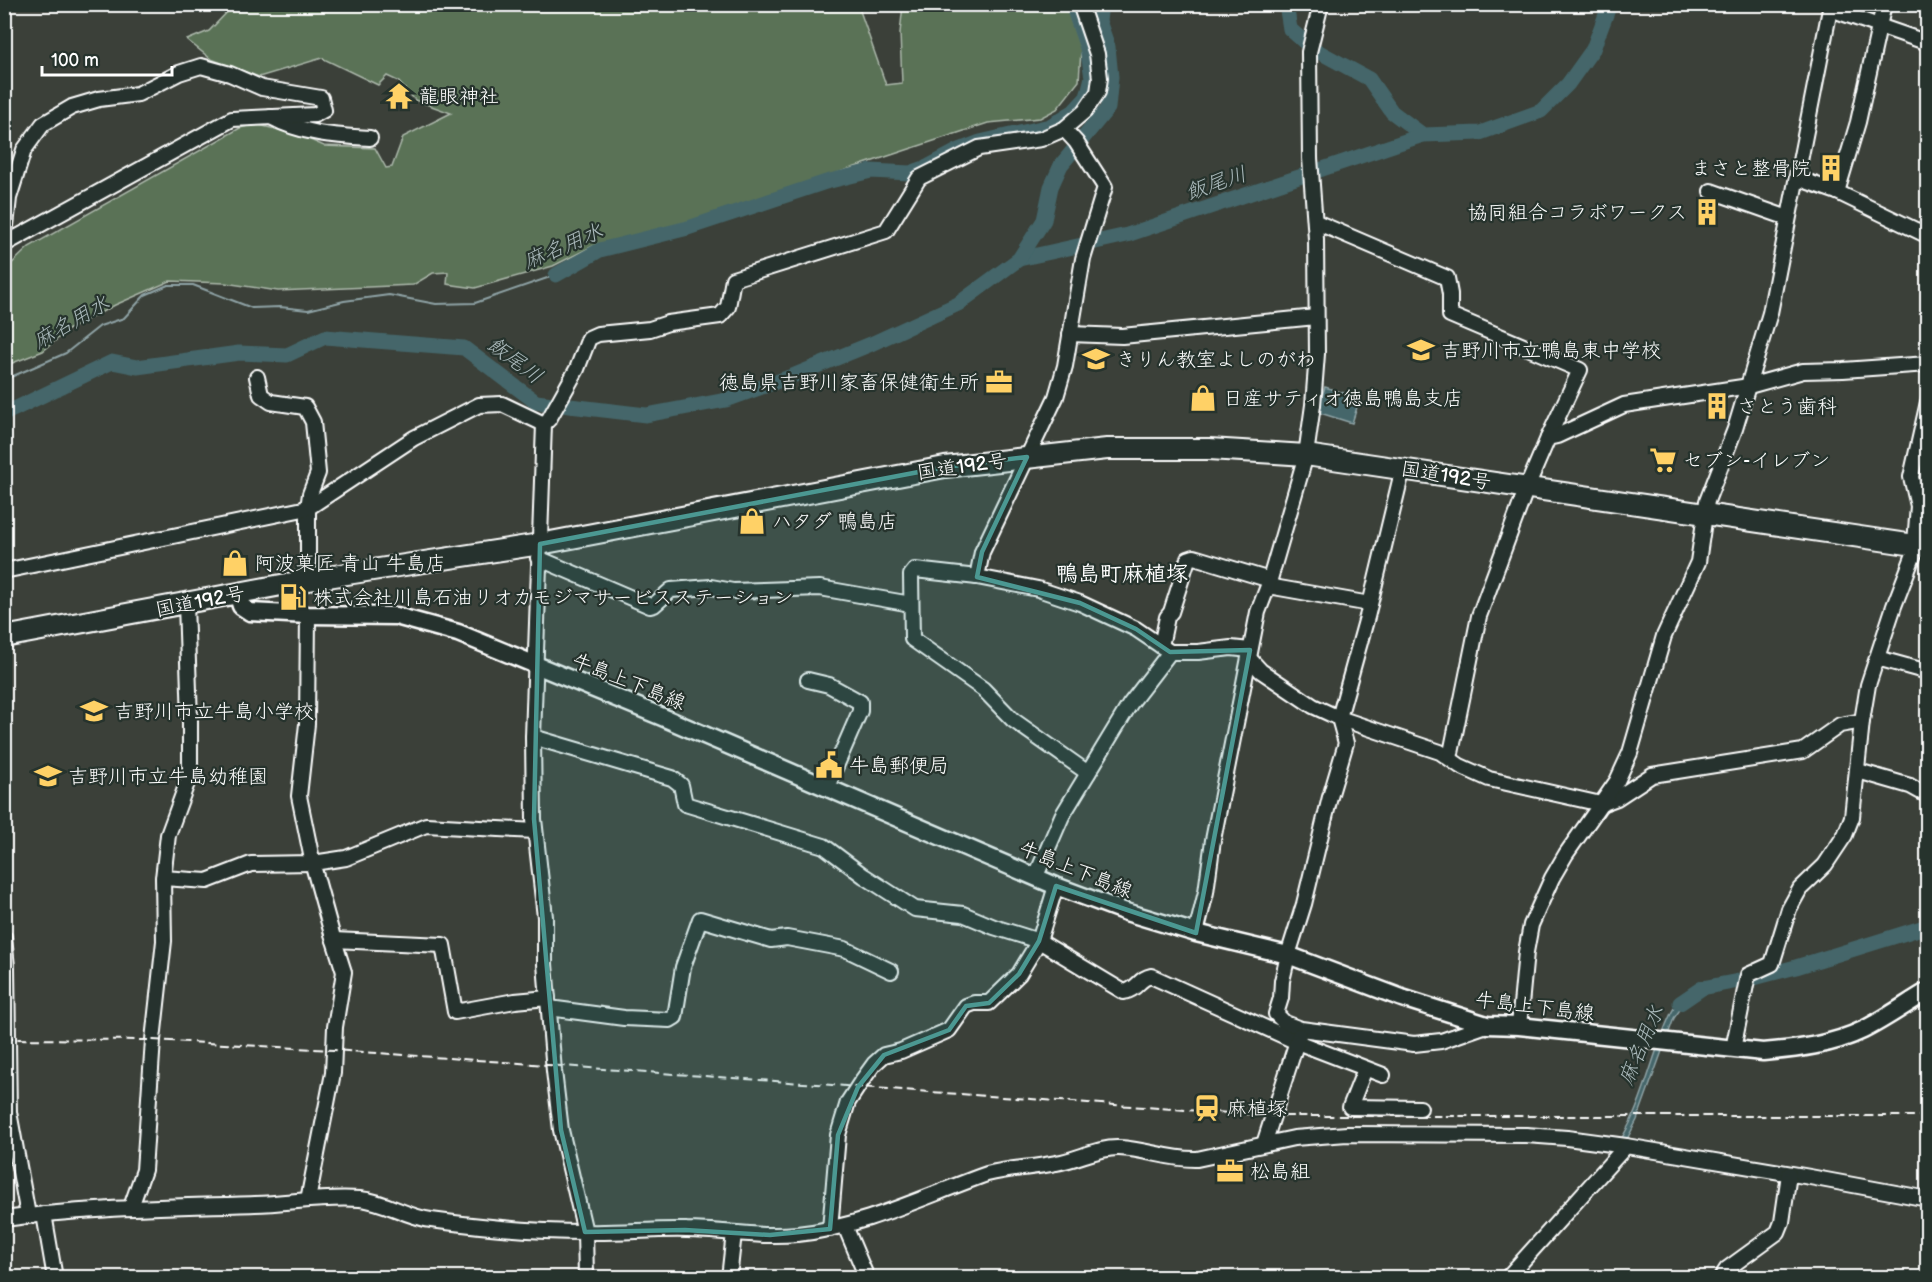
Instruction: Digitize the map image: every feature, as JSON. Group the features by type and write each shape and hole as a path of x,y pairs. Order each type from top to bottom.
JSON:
{"highway":[{"name":"国道192号","path":"4,637 308,580 539,551 945,467 1107,448 1209,448 1306,454 1921,546"}],"main road":[{"name":"牛島上下島線","path":"237,593 241,606 250,612 396,616 458,633 827,787 1056,886 1126,912 1196,933 1288,956 1402,998 1487,1025 1519,1026 1763,1052 1799,1049 1864,1030 1928,991"}],"street":[{"path":"586,1278 585,1232 561,1130 545,964 545,917 535,831 533,736 546,422 574,373 589,338 598,334 650,329 668,323 720,316 728,307 733,279 886,231 919,178 980,148 1041,139 1064,129 1084,111 1098,92 1100,78 1097,54 1080,4"},
{"path":"1196,933 1206,892 1213,840 1258,612 1269,583 1306,454 1317,354 1316,222 1310,158 1311,46 1321,4"},
{"path":"1837,192 1858,122 1884,4"},
{"path":"1519,1026 1531,925 1552,878 1617,781 1630,753 1664,636 1698,562 1707,501 1749,386 1770,313 1833,9 1928,43"},
{"path":"201,66 230,74 262,88 321,98 324,110 315,115 232,118 5,244 9,198 24,150 43,124 72,107 99,99 138,94 179,73 201,66"},
{"path":"268,116 289,128 370,138"},
{"path":"977,577 982,552 1056,397 1065,366 1083,259 1105,187 1078,144 1064,129"},
{"path":"1797,178 1837,192 1928,236"},
{"path":"1711,191 1788,218"},
{"path":"1316,222 1447,278 1450,315 1580,370 1527,487 1479,616 1449,758"},
{"path":"1070,334 1143,335 1316,317"},
{"path":"1548,438 1624,405 1749,386 1803,371 1928,364"},
{"path":"257,377 261,395 271,402 305,407 313,422 318,473 310,494 308,508 308,580"},
{"path":"1733,1049 1750,972 1772,964 1789,909 1800,890 1826,865 1845,835 1852,816 1868,685 1914,554 1921,546 1918,506 1911,477 1928,402"},
{"path":"4,571 308,508 414,438 478,405 502,404 546,422"},
{"path":"1403,468 1340,718 1346,743 1288,956 1276,1014 1299,1035 1414,1044 1442,1041 1487,1025"},
{"path":"539,551 650,606 671,590 711,587 733,591 820,588 911,604"},
{"path":"1036,876 1062,816 1166,649 1167,617 1172,612 1188,559 1194,557 1269,583 1370,604"},
{"path":"1088,773 1013,720 983,689 912,639 911,575 915,570 977,577 1038,589 1080,603 1136,629 1166,649 1198,652 1231,648 1250,654 1261,671 1313,706 1340,718 1440,752 1489,779 1601,804 1617,798 1652,775 1803,751 1840,725 1862,721"},
{"path":"130,1207 144,1170 153,1040 164,941 163,878 168,835 189,775 190,720 186,604"},
{"path":"308,615 307,724 299,796 313,863 344,972 335,1027 333,1073 308,1200"},
{"path":"1877,658 1928,672"},
{"path":"808,680 829,685 860,702 860,711 827,787"},
{"path":"533,736 672,778 681,785 685,804 825,846 864,876 915,909 963,914 994,927 1039,941 1124,992 1133,990 1144,978 1151,976 1299,1035 1383,1075"},
{"path":"1858,771 1910,786 1928,796"},
{"path":"163,878 207,881 251,864 313,863 346,858 426,825 535,831"},
{"path":"830,1229 835,1158 840,1128 848,1102 874,1064 884,1055 901,1051 949,1030 966,1006 974,1003 989,1003 1019,974 1039,941 1056,886"},
{"path":"334,940 443,945 455,1012 515,1001 548,1003 624,1018 670,1020 675,1017 683,967 699,919 771,940 787,938 845,949 891,971"},
{"path":"4,937 8,979 9,1112 28,1215"},
{"path":"1264,1144 1299,1035"},
{"path":"1365,1068 1350,1107 1420,1108"},
{"path":"4,1219 130,1207 361,1199 378,1202 429,1220 585,1232 685,1230 795,1234 845,1226 987,1174 1055,1164 1108,1149 1139,1150 1197,1159 1294,1138 1347,1134 1568,1138 1789,1173 1928,1199"},
{"path":"1507,1278 1619,1145"},
{"path":"1721,1278 1727,1269 1778,1232 1782,1222 1789,1173"},
{"path":"44,1214 55,1278"},
{"path":"845,1226 867,1278"},
{"path":"729,1278 735,1233"}],"highlighted area":[{"path":"1027,457 982,552 977,577 1080,603 1136,629 1170,652 1250,650 1196,933 1056,886 1039,941 1019,974 989,1003 966,1006 949,1030 884,1055 858,1087 838,1135 830,1229 770,1235 685,1230 585,1232 561,1130 534,819 540,544 945,467"}],"green space":[{"path":"234,5 858,5 886,85 902,83 900,33 903,5 1063,5 1066,6 1081,50 1079,81 1057,109 1040,118 988,123 698,219 593,246 553,266 475,288 447,284 448,272 433,273 413,285 278,291 225,283 170,281 115,305 68,330 43,351 5,366 5,270 29,247 240,128 255,124 299,135 324,146 375,148 386,168 392,167 403,137 451,113 415,100 398,81 387,76 378,85 322,58 259,77 211,59 187,40 209,31"}],"water":[{"path":"1325,387 1360,398 1352,423 1317,412"},
{"path":"1691,990 1701,992 1684,1004 1674,1018 1637,1120 1626,1141 1613,1150 1635,1111 1670,1016 1680,1000"}],"waterway":[{"name":"麻名用水","path":"556,275 600,250 688,228 826,182 871,171 910,173 980,142 1050,126 1073,112 1087,97 1092,77 1087,48 1072,4"},
{"name":"飯尾川","path":"4,414 112,362 137,367 239,353 287,355 325,337 464,348 536,402 646,415 726,400 795,375 871,344 958,304 1019,259 1044,220 1051,187 1061,165 1108,108 1111,77 1108,47 1099,21 1101,4"},
{"name":"飯尾川","path":"1286,4 1290,29 1310,47 1369,79 1392,112 1423,135"},
{"name":"飯尾川","path":"1019,259 1127,235 1423,135 1480,133 1541,111 1568,84 1593,49 1610,4"},
{"path":"1832,41 1834,23"},
{"name":"麻名用水","path":"4,380 66,353 100,326 124,318 145,295 168,285 193,285 252,308 280,307 308,310 344,301 389,295 436,304 475,303 556,275"},
{"name":"麻名用水","path":"1680,1003 1702,988 1796,967 1928,926"}],"railway":[{"path":"4,1039 153,1040 334,1050 1272,1116 1928,1116"}],"place":[{"name":"龍眼神社","path":"399,96"},
{"name":"まさと整骨院","path":"1831,168"},
{"name":"協同組合コラボワークス","path":"1707,212"},
{"name":"吉野川市立鴨島東中学校","path":"1421,350"},
{"name":"きりん教室よしのがわ","path":"1096,359"},
{"name":"徳島県吉野川家畜保健衛生所","path":"999,382"},
{"name":"日産サティオ徳島鴨島支店","path":"1203,398"},
{"name":"さとう歯科","path":"1717,406"},
{"name":"セブン-イレブン","path":"1663,460"},
{"name":"ハタダ 鴨島店","path":"752,521"},
{"name":"阿波菓匠 青山 牛島店","path":"235,563"},
{"name":"株式会社川島石油リオカモジマサービスステーション","path":"293,597"},
{"name":"吉野川市立牛島小学校","path":"94,711"},
{"name":"牛島郵便局","path":"829,765"},
{"name":"吉野川市立牛島幼稚園","path":"48,776"},
{"name":"麻植塚","path":"1207,1108"},
{"name":"松島組","path":"1230,1171"}],"district":[{"name":"鴨島町麻植塚","path":"1122,573"}]}
